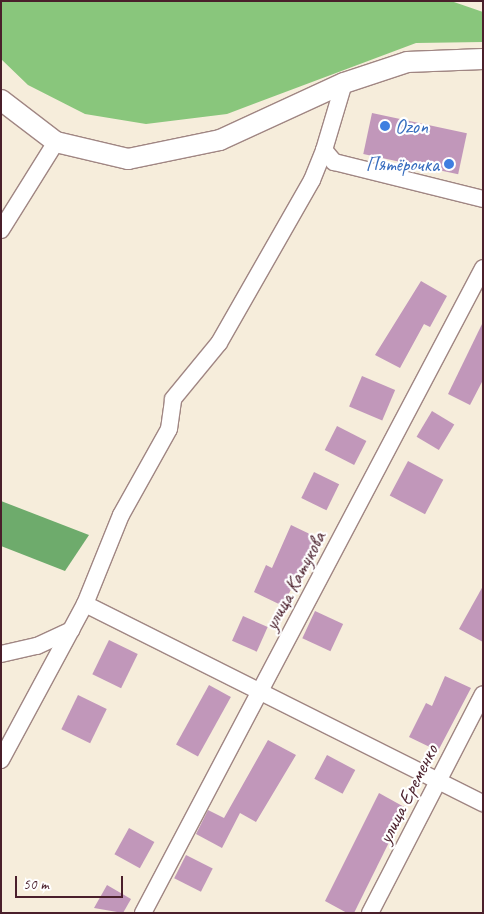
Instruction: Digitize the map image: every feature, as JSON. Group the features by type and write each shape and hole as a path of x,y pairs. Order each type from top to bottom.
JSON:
{"main road":[{"path":"1,100 56,142 128,159 220,140 344,83 407,62 483,59"}],"street":[{"path":"1,760 85,604 121,515 169,429 173,399 218,343 312,180 324,150 344,83"},
{"path":"1,230 56,142"},
{"path":"324,150 334,162 483,199"},
{"name":"улица Катукова","path":"143,913 483,268"},
{"path":"85,604 262,689 438,782 483,803"},
{"path":"1,654 37,646 71,630"},
{"name":"улица Еременко","path":"370,913 483,694"}],"green space":[{"path":"1,1 451,1 483,12 483,42 416,43 227,114 146,124 85,114 28,85 1,59"},
{"path":"1,501 89,535 65,571 1,546"}],"building":[{"path":"372,113 467,133 458,174 363,154"},
{"path":"421,281 447,296 430,327 424,324 400,368 375,355"},
{"path":"483,322 483,380 470,405 448,394"},
{"path":"362,376 395,390 382,420 349,406"},
{"path":"432,411 454,424 439,450 417,437"},
{"path":"337,426 366,441 354,465 325,450"},
{"path":"408,461 443,480 425,514 390,495"},
{"path":"314,472 339,484 326,510 301,498"},
{"path":"291,525 316,537 283,606 254,592 266,565 272,568"},
{"path":"483,586 483,642 459,629"},
{"path":"315,611 343,624 330,651 302,638"},
{"path":"243,616 268,627 257,652 232,641"},
{"path":"109,640 138,654 121,688 92,674"},
{"path":"445,676 471,688 438,751 409,737 426,703 432,706"},
{"path":"209,685 231,697 198,757 176,744"},
{"path":"78,695 107,709 90,743 61,729"},
{"path":"268,740 296,755 256,822 240,813 222,848 196,834 208,810 224,818"},
{"path":"327,755 355,770 343,794 314,779"},
{"path":"379,793 406,808 354,913 347,913 325,901"},
{"path":"129,828 154,842 140,868 114,854"},
{"path":"186,855 213,869 201,892 174,878"},
{"path":"107,885 131,899 123,913 94,908"}],"place":[{"name":"Ozon","path":"385,126"},
{"name":"Пятёрочка","path":"449,164"}]}
